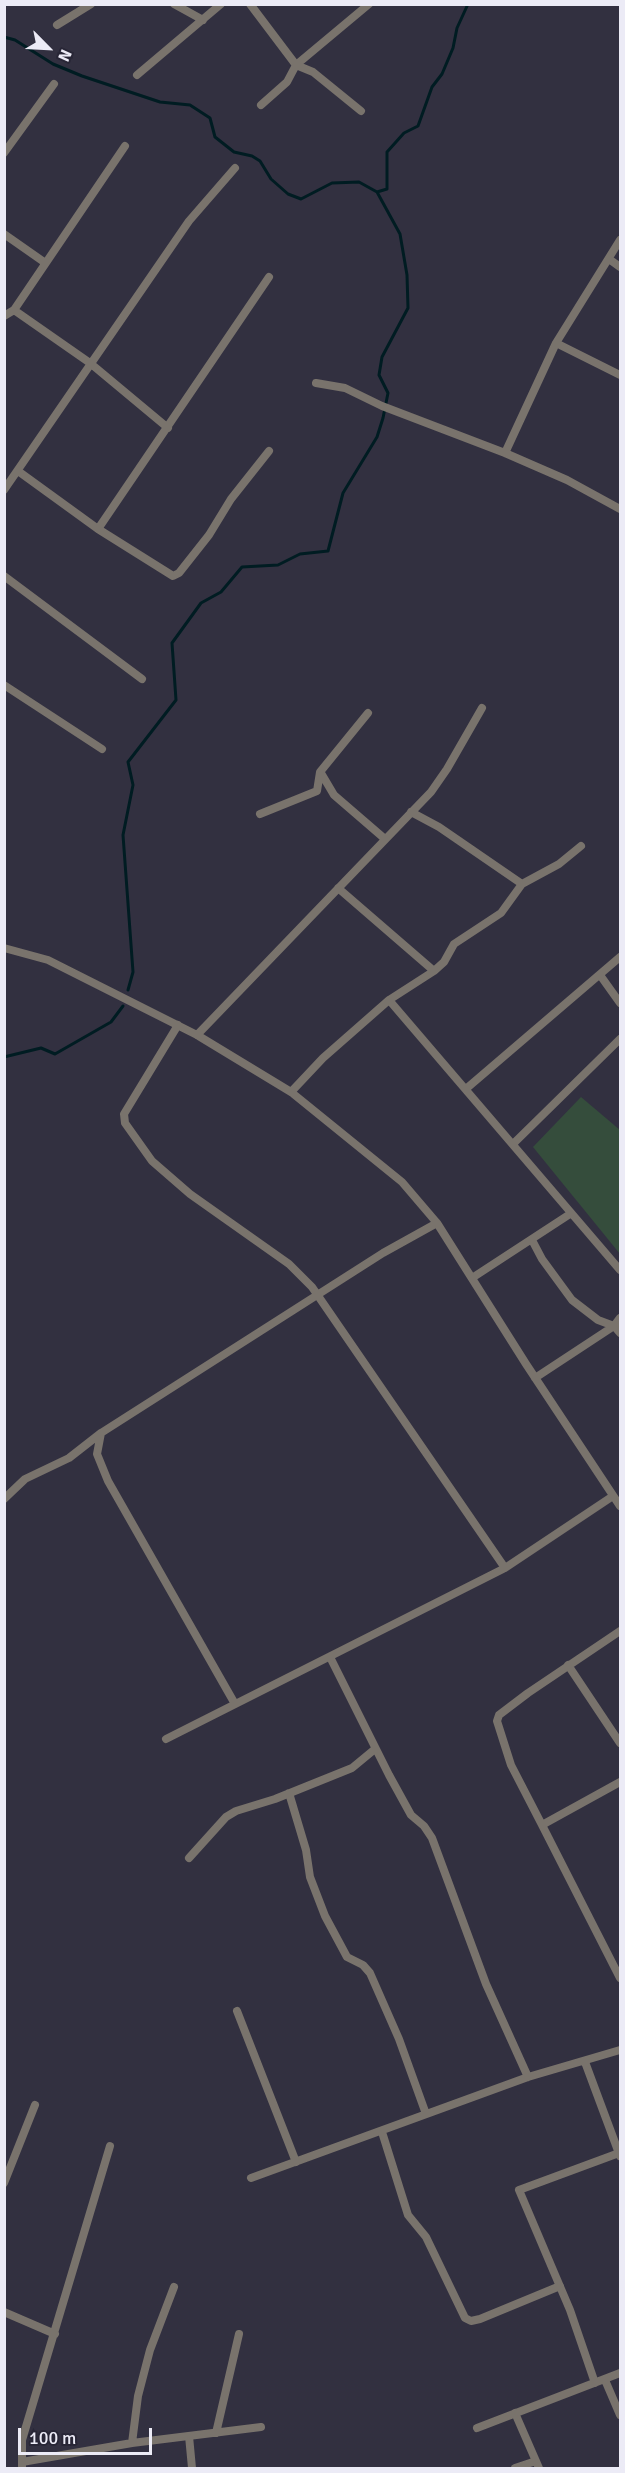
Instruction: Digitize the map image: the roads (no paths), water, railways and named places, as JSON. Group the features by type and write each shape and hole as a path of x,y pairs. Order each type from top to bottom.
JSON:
{"street":[{"path":"57,25 91,4"},
{"path":"174,4 203,20"},
{"path":"137,75 221,4"},
{"path":"250,4 296,65 313,72 361,111"},
{"path":"261,105 287,82 296,65 369,4"},
{"path":"4,153 54,84"},
{"path":"4,316 14,310 44,262 125,146"},
{"path":"4,490 189,221 235,168"},
{"path":"4,234 44,262"},
{"path":"505,453 556,343 621,240"},
{"path":"609,259 621,267"},
{"path":"98,529 269,277"},
{"path":"14,310 90,363 168,428"},
{"path":"556,343 621,375"},
{"path":"316,383 345,388 382,406 505,453 567,480 621,509"},
{"path":"18,471 98,529 170,575 177,575 269,451"},
{"path":"4,576 142,679"},
{"path":"4,685 102,749"},
{"path":"197,1035 440,781 482,708"},
{"path":"260,814 317,791 320,772 368,713"},
{"path":"320,772 334,795 385,839"},
{"path":"411,812 439,827 522,884"},
{"path":"291,1092 322,1058 389,999 434,971 444,962 454,944 501,913 522,884 559,864 581,846"},
{"path":"338,888 434,971"},
{"path":"4,948 48,960 197,1035 291,1092 402,1182 437,1223 535,1378 621,1506"},
{"path":"467,1088 621,957"},
{"path":"600,975 621,1003"},
{"path":"389,999 467,1088 570,1214 621,1270"},
{"path":"178,1025 124,1114 125,1123 152,1161 190,1194 289,1264 318,1295 505,1568"},
{"path":"513,1144 621,1039"},
{"path":"472,1278 570,1214"},
{"path":"4,1499 25,1479 69,1458 100,1432 383,1253 437,1223"},
{"path":"532,1240 542,1259 572,1300 598,1320 617,1330"},
{"path":"535,1378 617,1330 621,1318"},
{"path":"100,1432 98,1454 108,1481 235,1704"},
{"path":"82,1448 98,1454"},
{"path":"166,1739 505,1568 613,1496"},
{"path":"621,1631 568,1665 509,1708 497,1721 511,1765 621,1978"},
{"path":"330,1657 375,1749 411,1815 424,1826 432,1838 486,1984 528,2077"},
{"path":"568,1665 621,1743"},
{"path":"189,1858 226,1818 236,1811 352,1768 375,1749"},
{"path":"542,1825 621,1782"},
{"path":"289,1793 306,1850 310,1877 325,1916 347,1957 363,1965 370,1973 399,2039 426,2114"},
{"path":"237,2011 296,2162"},
{"path":"251,2178 528,2077 621,2050"},
{"path":"585,2062 620,2155 519,2190 560,2286 595,2384"},
{"path":"4,2183 35,2105"},
{"path":"382,2132 408,2215 426,2237 465,2318 471,2321 480,2319 560,2286"},
{"path":"110,2146 55,2334 21,2440 22,2465 132,2443 261,2427"},
{"path":"132,2443 138,2396 150,2350 174,2287"},
{"path":"4,2312 55,2334"},
{"path":"216,2433 239,2334"},
{"path":"477,2428 621,2373"},
{"path":"605,2380 621,2415"},
{"path":"515,2413 537,2465 516,2469"},
{"path":"189,2436 192,2469"}],"waterway":[{"path":"4,37 15,40 53,64 82,76 160,102 190,105 210,118 215,137 234,152 252,156 260,161 271,179 288,194 301,199 332,183 359,182 377,192 387,189 387,152 404,133 418,126 432,87 442,74 453,48 457,28 468,4"},
{"path":"128,990 133,972 123,835 133,785 128,762 176,700 172,643 201,603 221,592 242,567 278,565 300,554 328,551 343,493 377,437 383,418 388,393 379,375 382,357 408,308 407,275 400,234 377,192"},
{"path":"4,1057 41,1048 55,1054 111,1022 123,1006"}]}
